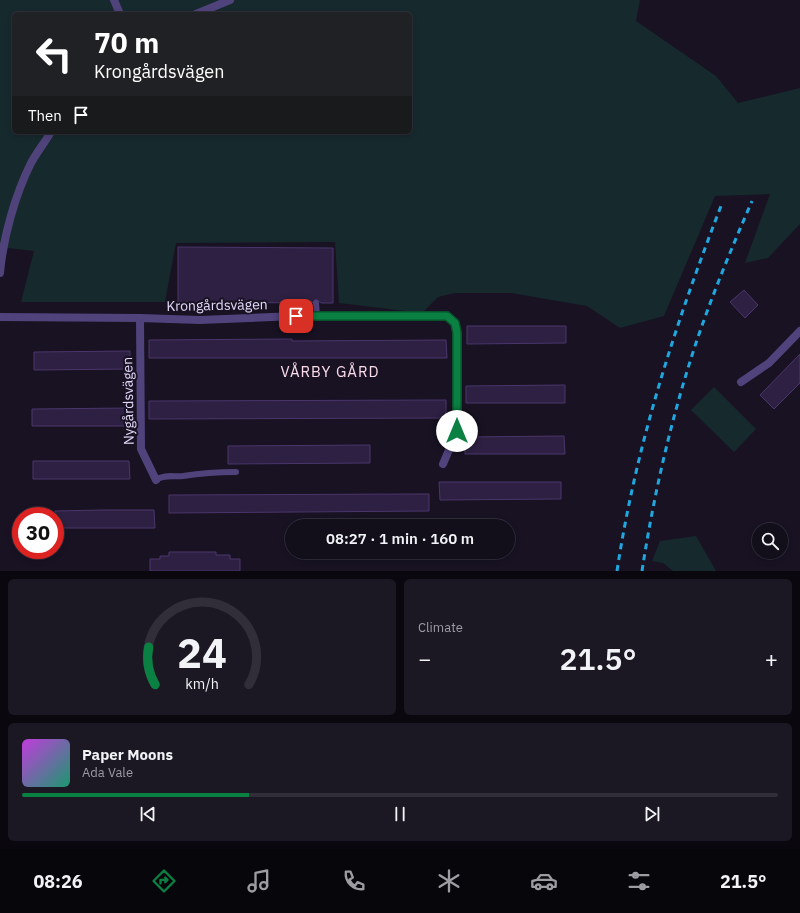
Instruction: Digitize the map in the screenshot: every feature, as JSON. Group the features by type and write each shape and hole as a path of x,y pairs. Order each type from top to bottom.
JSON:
{"street":[{"path":"114,0 119,12"},
{"path":"201,12 230,0"},
{"path":"0,273 2,249 11,215 31,163 50,134"},
{"name":"Krongårdsvägen","path":"0,317 200,320 317,316 447,316 455,323 457,333 457,431 443,464"},
{"name":"Nygårdsvägen","path":"140,318 141,449 156,480"},
{"path":"741,382 768,363 800,331"}],"lane":[{"path":"316,303 317,316"},
{"path":"156,480 160,476 182,476 204,472 236,472"}],"green space":[{"path":"0,0 640,0 636,21 716,76 738,103 800,88 800,224 768,258 745,263 770,194 715,196 664,316 620,328 587,306 511,293 455,293 438,297 422,313 339,303 335,242 176,243 165,302 21,302 34,251 0,247"},
{"path":"714,387 756,429 734,452 691,410"},
{"path":"696,536 716,571 673,571 663,563 652,561 660,541"}],"building":[{"path":"178,247 333,248 333,303 321,303 316,299 312,303 178,302"},
{"path":"744,290 758,305 745,318 730,302"},
{"path":"467,326 566,326 566,343 467,344"},
{"path":"292,339 292,341 446,340 447,358 149,358 149,340"},
{"path":"130,351 130,369 34,370 34,352"},
{"path":"800,354 800,383 774,409 760,395"},
{"path":"565,385 565,403 466,403 466,386"},
{"path":"446,400 446,418 149,419 149,401"},
{"path":"128,408 129,426 32,426 32,409"},
{"path":"564,436 565,454 465,454 465,437"},
{"path":"370,445 370,463 228,464 228,446"},
{"path":"33,461 129,461 130,479 33,479"},
{"path":"439,482 561,482 561,499 440,500"},
{"path":"429,494 429,511 169,513 169,495"},
{"path":"154,510 155,528 64,528 64,511"},
{"path":"169,552 216,552 216,555 230,555 230,559 240,559 240,571 150,571 150,559 160,559 160,556 169,556"}],"railway":[{"path":"642,571 658,483 688,368 716,287 752,201"},
{"path":"617,571 635,478 659,386 688,296 721,206"}],"district":[{"name":"VÅRBY GÅRD","path":"330,372"}],"route":[{"path":"296,316 447,316 455,323 457,333 457,431"}]}
